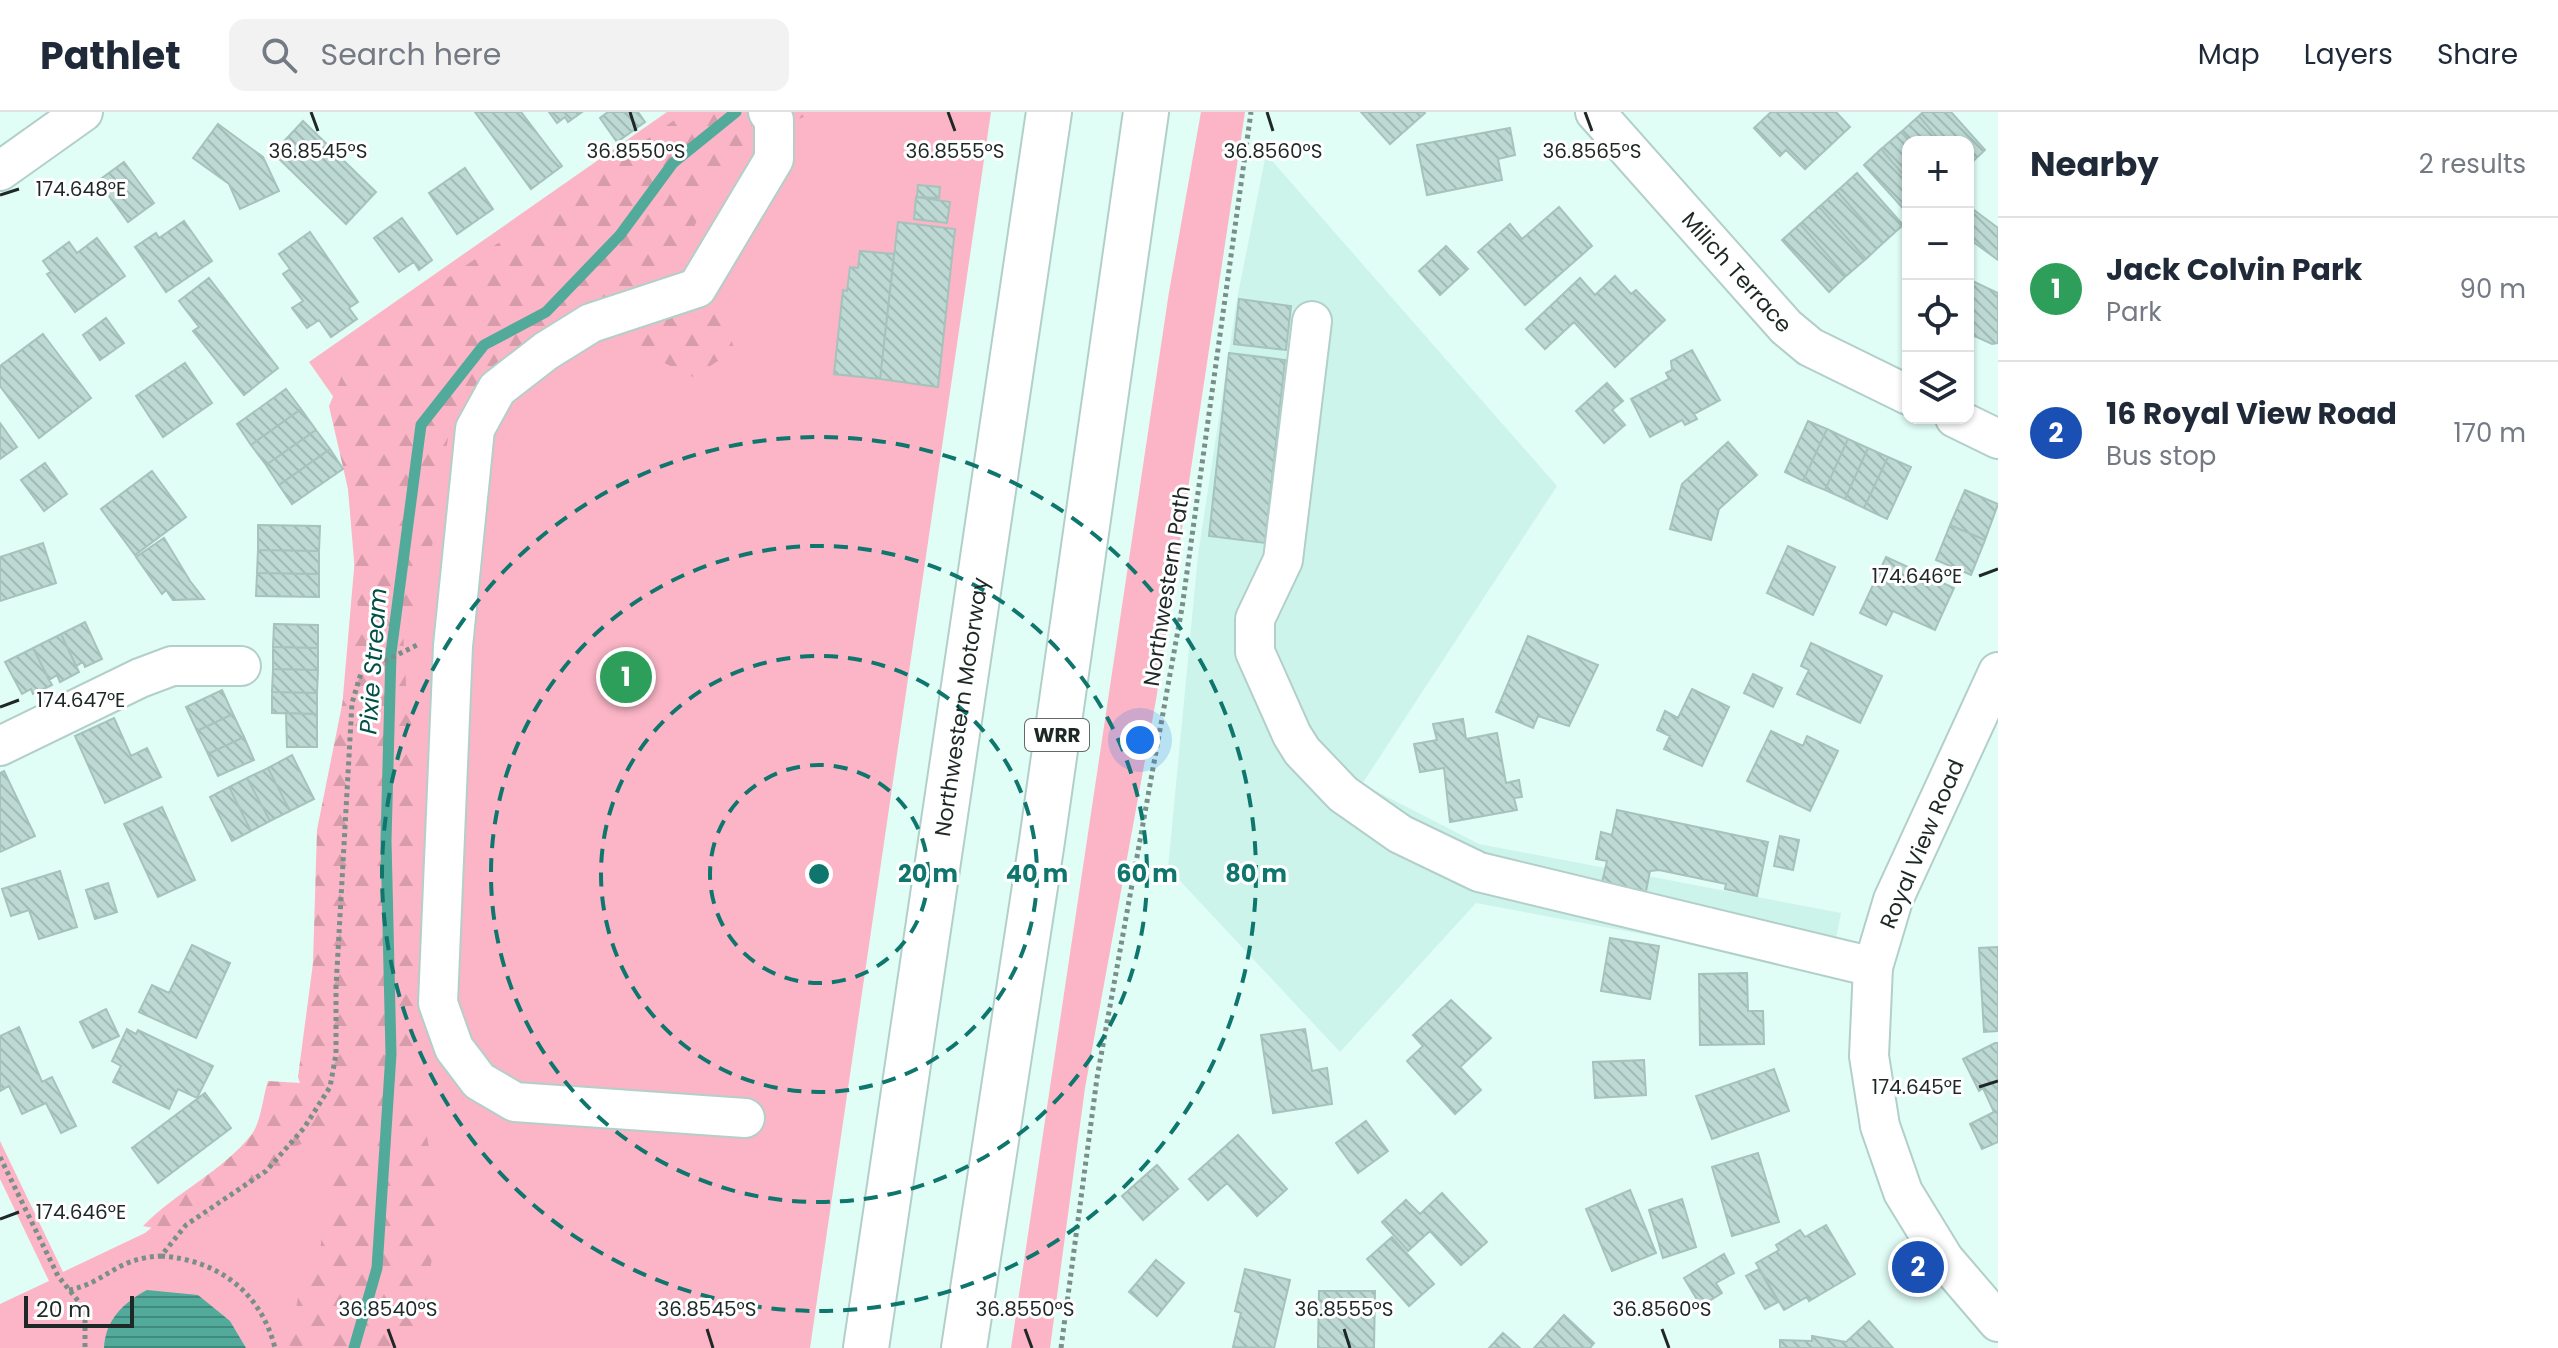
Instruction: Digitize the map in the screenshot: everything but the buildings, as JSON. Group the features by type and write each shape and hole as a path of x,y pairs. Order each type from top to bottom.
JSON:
{"highway":[{"path":"1034,221 1038,112"},
{"name":"Northwestern Motorway","path":"866,1348 1049,112"},
{"name":"WRR","path":"964,1348 1044,825 1146,115"}],"street":[{"path":"0,171 83,112"},
{"path":"745,1118 515,1102 479,1081 454,1048 438,1003 453,646 475,429 497,389 591,323 697,288 774,159 774,120 768,112"},
{"name":"Milich Terrace","path":"1595,112 1786,327 1810,347 1902,392"},
{"path":"1312,321 1283,560 1259,610 1252,638 1260,666 1302,751 1361,808 1400,834 1458,864 1501,879 1873,967"},
{"path":"1967,424 1998,439"},
{"path":"0,746 140,678 172,666 241,666"},
{"name":"Royal View Road","path":"1998,672 1893,900 1873,967 1869,1056 1873,1089 1889,1157 1903,1192 1924,1229 1998,1322"}],"path":[{"name":"Northwestern Path","path":"1061,1348 1097,1078 1182,608 1251,112"},
{"path":"161,1256 186,1225 266,1171 304,1128 330,1087 336,1054 336,987 352,703 361,673 416,645"},
{"path":"0,1157 58,1276 79,1302 85,1316 85,1348"},
{"path":"69,1290 88,1286 113,1267 141,1257 161,1256 206,1265 233,1280 259,1307 275,1348"}],"shaded area":[{"path":"1266,154 1557,486 1362,784 1479,844 1841,913 1830,969 1476,903 1340,1052 1168,868 1198,555 1237,299"},
{"path":"147,1290 198,1295 230,1321 246,1348 104,1348 108,1329 117,1313"}],"green space":[{"path":"667,112 991,112 810,1348 0,1348 0,1304 49,1281 0,1179 0,1141 63,1272 145,1233 308,1101 365,442 309,362"},
{"path":"686,112 816,112 789,123 726,161 691,233 657,270 671,306 722,316 735,350 693,377 648,355 610,330 571,320 450,424 429,567 403,630 407,701 421,775 422,930 416,1082 440,1202 419,1348 289,1348 300,1286 320,1252 331,1157 321,1136 294,1147 273,1176 236,1185 213,1217 185,1214 168,1231 143,1226 227,1159 252,1134 260,1116 268,1081 300,1083 298,1077 313,963 317,830 359,620 348,489 329,406 356,342"},
{"path":"1201,112 1245,112 1156,700 1085,1088 1050,1348 1011,1348 1169,292"}],"waterway":[{"name":"Pixie Stream","path":"354,1348 377,1268 391,1054 386,840 391,653 421,425 484,345 546,312 620,235 673,163 736,112"}],"place":[{"name":"Jack Colvin Park","path":"626,677"},
{"name":"16 Royal View Road","path":"1918,1267"}]}
